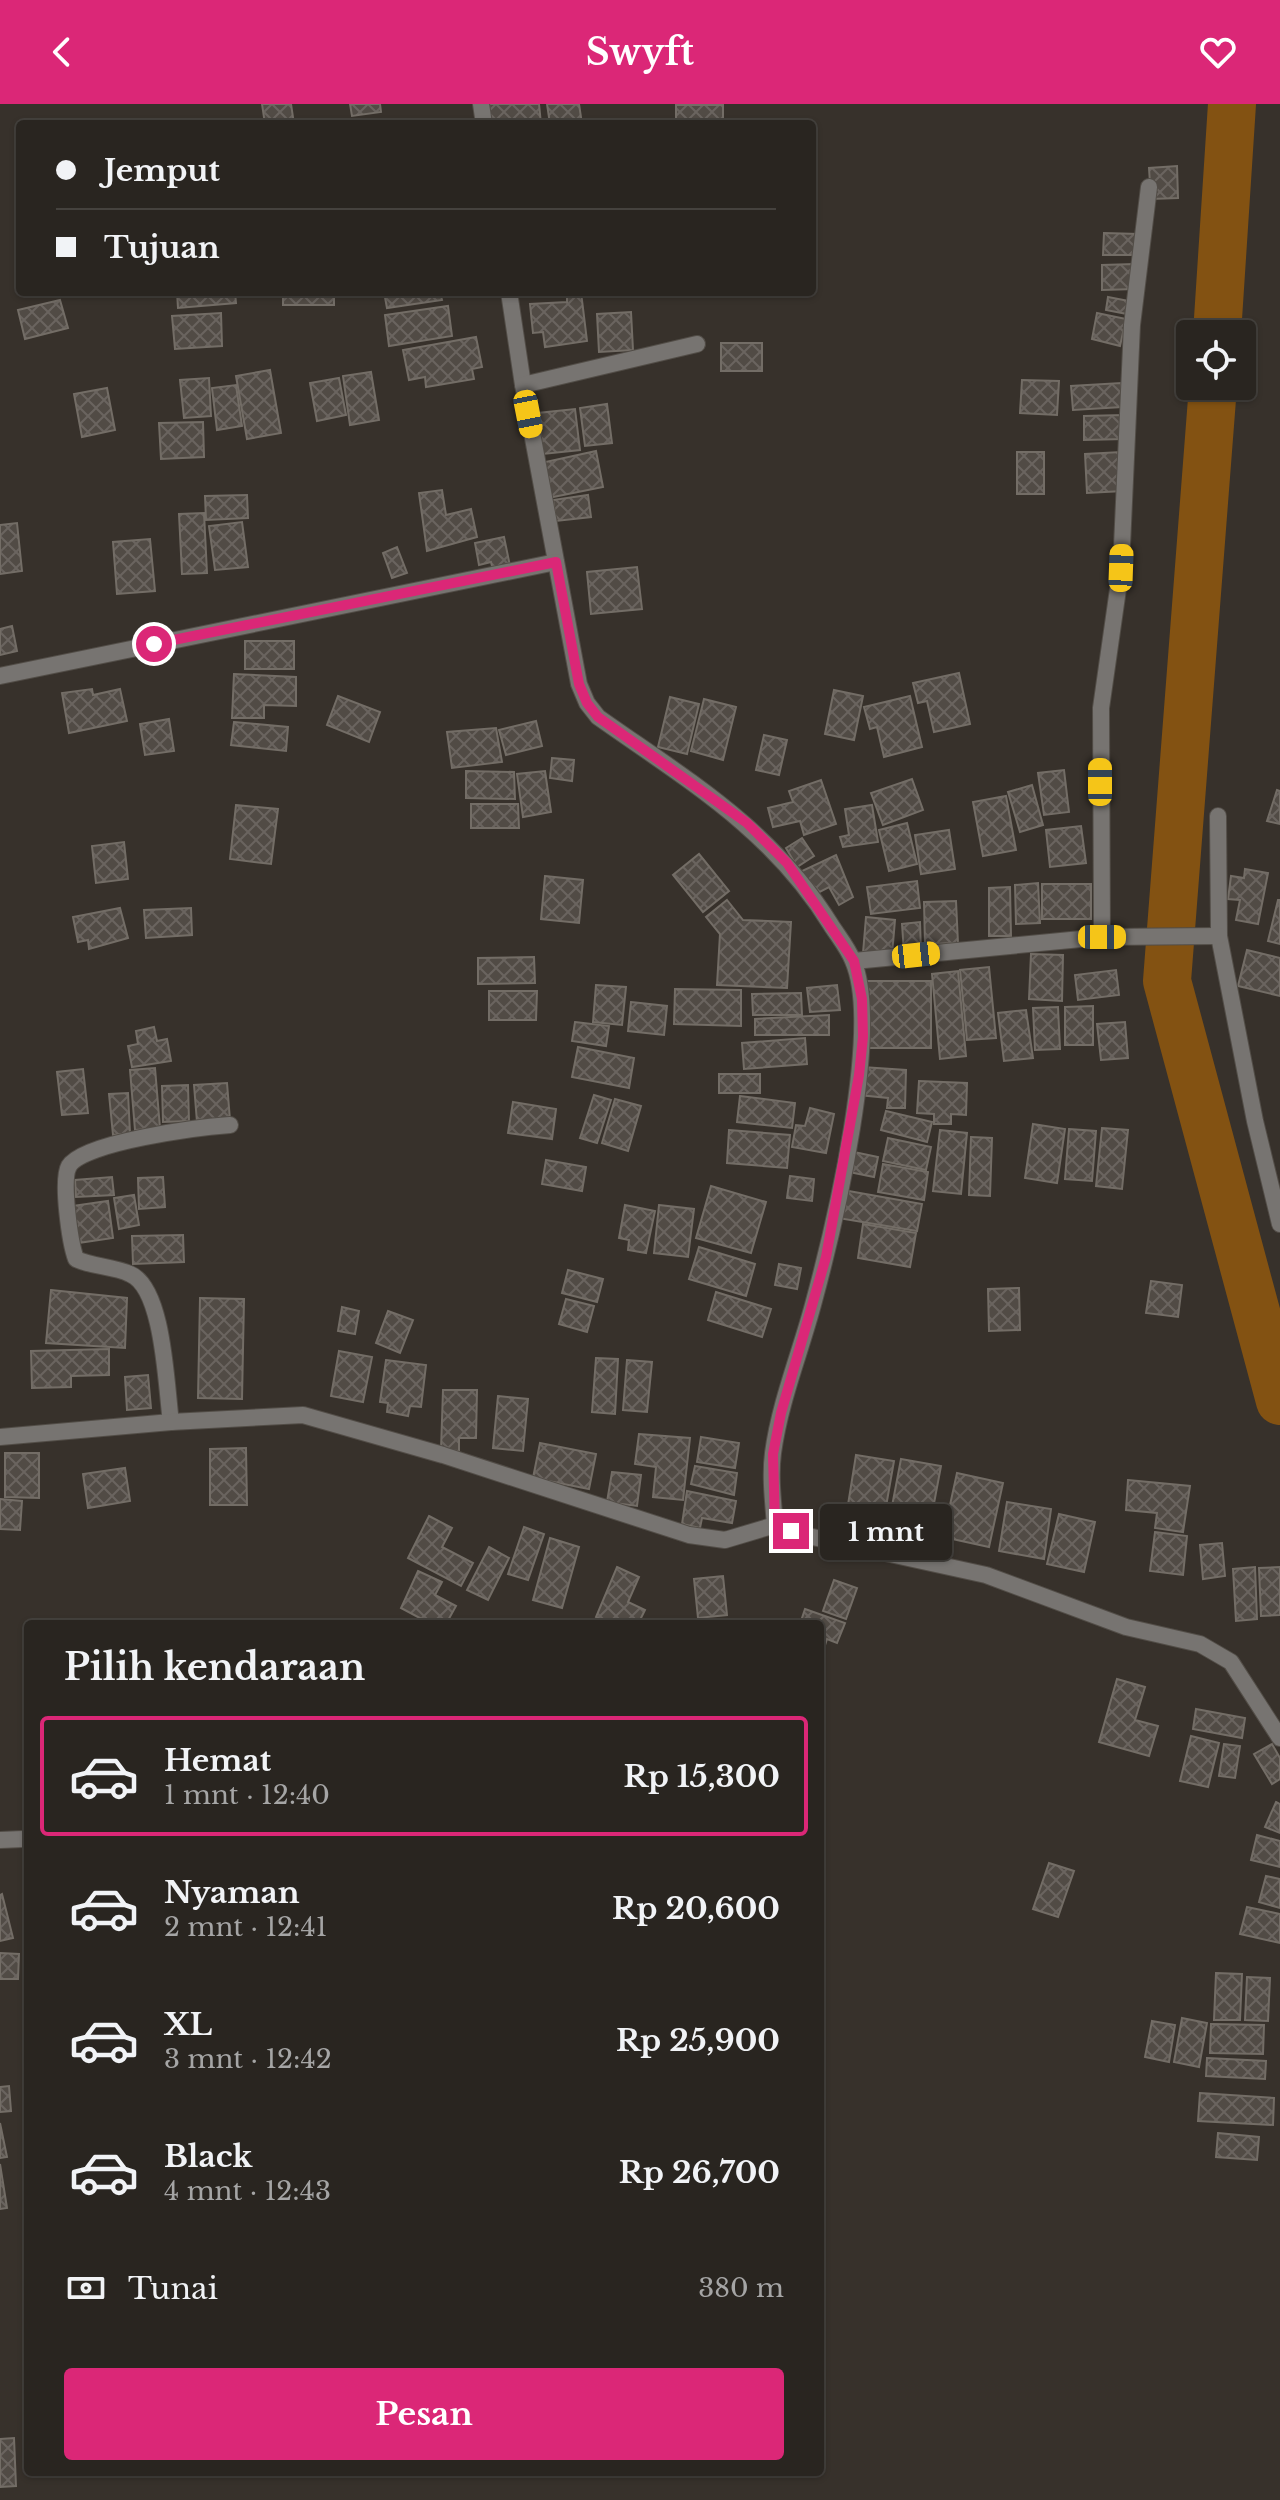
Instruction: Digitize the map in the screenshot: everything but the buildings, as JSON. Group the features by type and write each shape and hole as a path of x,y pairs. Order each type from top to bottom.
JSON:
{"street":[{"path":"1102,937 1101,708 1121,568 1132,314 1149,187"},
{"path":"510,296 523,385 579,684 587,703 598,717 747,823 787,863 854,961 862,999 863,1037 859,1075 826,1257 781,1413 773,1454 775,1525"},
{"path":"523,385 697,344"},
{"path":"0,676 556,562"},
{"path":"1218,816 1212,936 1280,1224"},
{"path":"854,961 1102,937 1212,936"},
{"path":"171,1422 155,1304 146,1285 131,1274 76,1259 70,1243 67,1172 76,1159 96,1150 168,1130 230,1125"},
{"path":"0,1437 171,1422 303,1415 443,1455 689,1535 725,1540 775,1525 808,1536 986,1575 1126,1627 1200,1644 1231,1662 1280,1738"},
{"path":"0,1840 23,1839"}],"waterway":[{"path":"1218,320 1232,104"},
{"path":"1212,400 1167,981 1280,1401"}],"route":[{"path":"154,644 556,562 579,684 587,703 598,717 747,823 787,863 824,913 854,961 862,999 863,1037 826,1257 781,1413 773,1454 775,1525 791,1531"}]}
